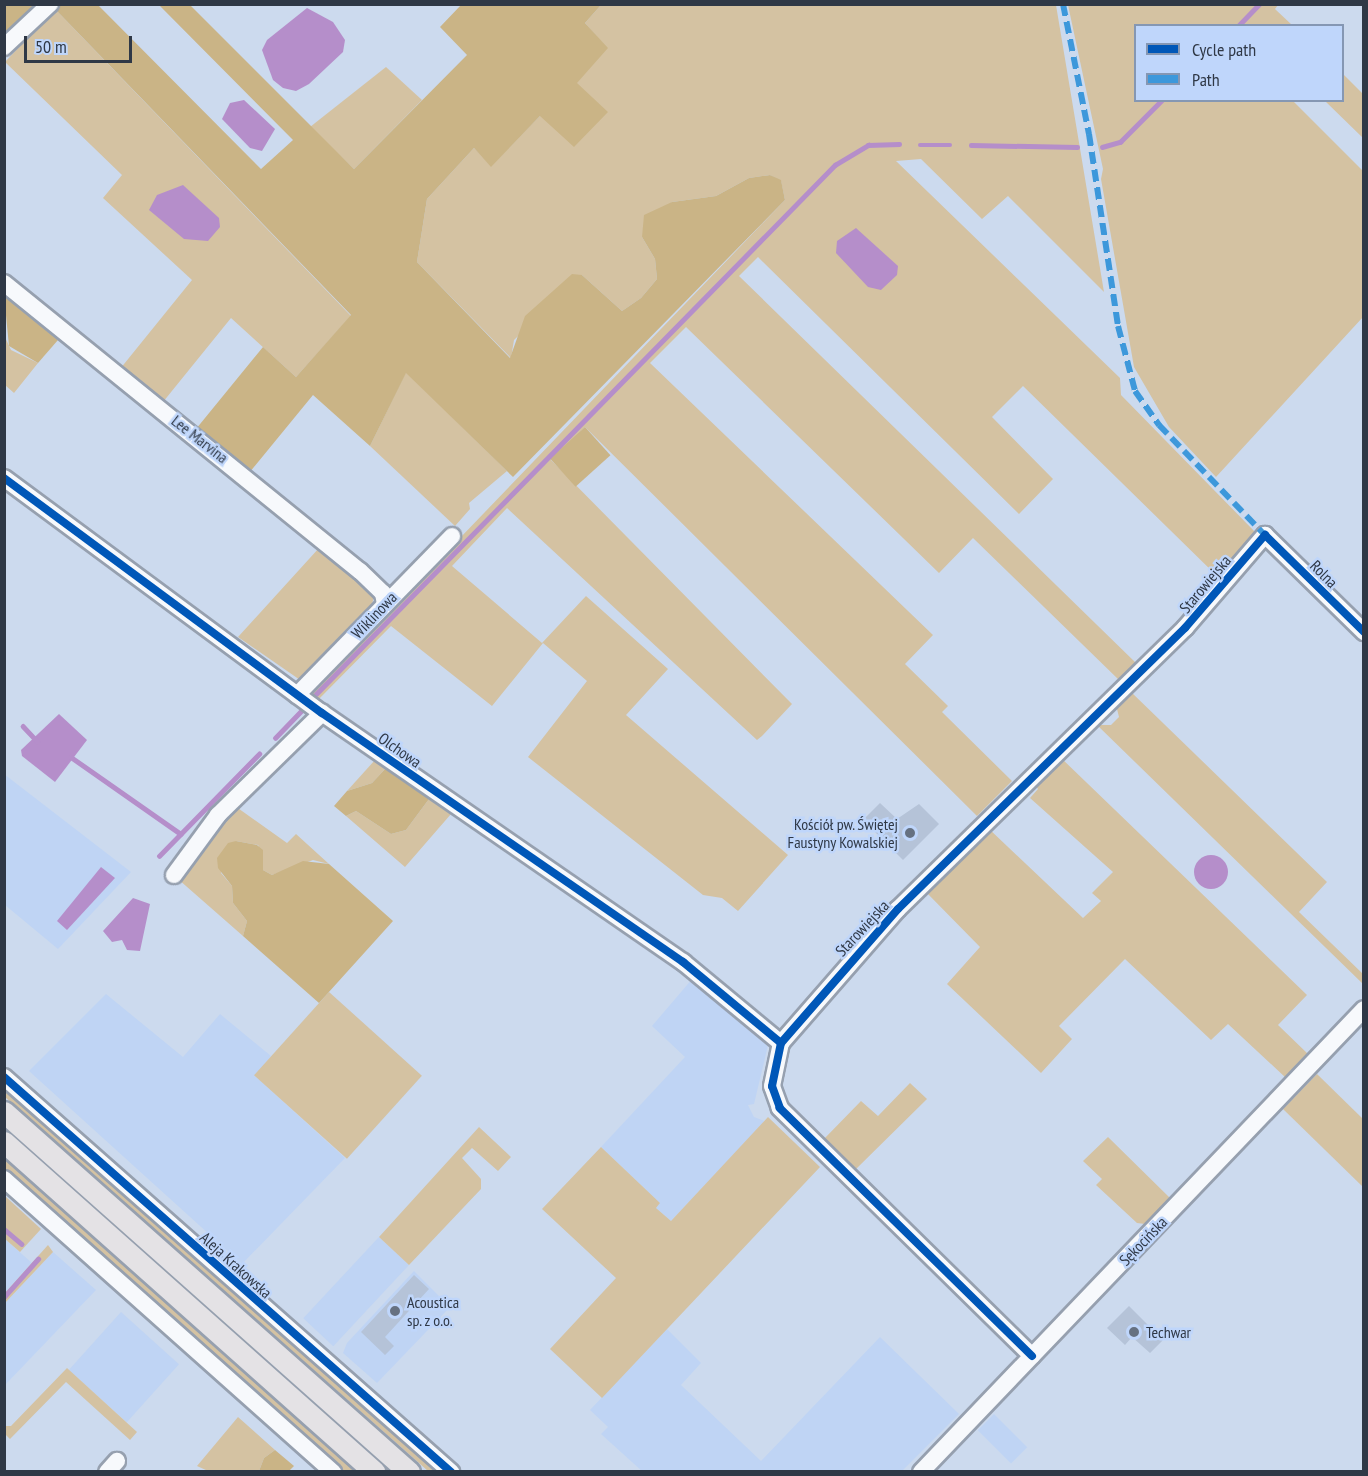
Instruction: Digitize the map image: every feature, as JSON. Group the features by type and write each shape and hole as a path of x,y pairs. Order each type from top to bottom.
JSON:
{"main road":[{"path":"4,1112 409,1472"},
{"path":"4,1142 374,1472"}],"street":[{"path":"4,47 50,4"},
{"name":"Lee Marvina","path":"4,283 360,571 383,592 385,604"},
{"name":"Olchowa","path":"4,478 322,713 683,962 782,1043"},
{"name":"Rolna","path":"1265,535 1364,632"},
{"name":"Starowiejska","path":"1032,1356 780,1108 772,1086 782,1043 898,909 1185,628 1265,535"},
{"name":"Wiklinowa","path":"297,695 452,536"},
{"path":"174,875 218,815 322,713"},
{"name":"Sękocińska","path":"921,1472 1364,1009"},
{"name":"Aleja Krakowska","path":"4,1077 451,1472"},
{"path":"4,1179 333,1472"}],"shaded area":[{"path":"5,5 39,5 5,38"},
{"path":"60,5 98,5 261,169 293,140 159,5 190,5 354,169 467,55 440,27 461,5 601,5 585,23 608,48 577,83 608,112 574,147 540,116 491,167 474,148 427,199 417,262 510,358 525,316 572,274 582,275 622,311 641,298 657,279 655,259 642,237 644,215 672,202 716,196 749,178 770,175 781,180 785,200 513,477 406,373 370,446 313,395 249,473 196,429 263,347 296,377 351,315 55,9"},
{"path":"601,5 1056,5 1104,292 1008,196 982,219 921,159 896,161 1120,378 1121,395 1257,534 1218,577 1023,386 992,417 1053,479 1019,514 758,257 739,276 1136,663 1119,680 973,538 939,573 686,327 650,363 933,635 905,664 948,706 942,712 1012,781 977,816 585,427 551,460 792,704 762,736 757,740 507,508 452,566 542,643 586,596 668,669 626,715 788,855 738,911 722,898 703,895 528,757 587,681 543,643 492,706 391,626 317,701 309,695 785,200 781,181 770,175 749,178 716,196 672,202 642,237 655,259 657,279 641,298 622,311 582,275 514,340 511,358 417,262 427,199 474,148 491,166 540,116 607,112 576,83 607,48 585,23"},
{"path":"1068,5 1278,5 1275,9 1291,24 1134,24 1134,102 1294,102 1363,171 1363,317 1216,477 1169,427 1134,367 1101,179 1103,169"},
{"path":"307,8 333,22 345,40 343,52 309,84 296,91 283,88 273,80 262,50 267,40"},
{"path":"55,9 351,316 296,377 231,318 163,402 120,369 192,280 103,198 122,175 5,62"},
{"path":"386,67 422,100 354,169 310,127"},
{"path":"1344,75 1363,94 1363,138 1326,102 1344,102"},
{"path":"244,100 275,129 262,151 250,148 222,119 230,103"},
{"path":"183,185 219,218 220,227 208,241 184,239 149,210 157,195"},
{"path":"856,228 898,266 897,275 881,290 868,287 836,253 837,241"},
{"path":"4,295 58,340 38,363 9,346"},
{"path":"4,335 11,350 38,363 14,393 5,385"},
{"path":"406,372 507,471 469,503 470,509 455,526 370,446"},
{"path":"585,427 610,455 575,487 550,458"},
{"path":"312,538 374,596 371,609 303,682 238,637 319,548"},
{"path":"1130,691 1327,882 1299,912 1363,974 1363,984 1097,725 1111,725 1119,717 1116,705"},
{"path":"59,714 87,740 55,782 22,756 21,750"},
{"path":"1059,756 1307,995 1278,1025 1308,1054 1286,1078 1228,1024 1211,1040 1125,959 1059,1026 1072,1039 1041,1073 947,984 980,947 925,891 987,827 1083,918 1101,901 1092,893 1113,872 1030,798 1038,789 1033,782"},
{"path":"375,760 386,768 372,783 347,791"},
{"path":"386,768 429,799 406,830 391,834 356,811 346,816 334,806 347,791 372,783"},
{"path":"4,774 131,872 58,949 5,905"},
{"path":"429,799 451,814 405,867 346,816 356,811 391,834 406,830"},
{"path":"235,806 287,843 296,834 329,864 313,860 272,875 263,870 263,855 258,845 236,841 221,873 232,886 233,903 247,921 243,936 178,879"},
{"path":"236,841 257,845 263,850 263,870 272,875 303,861 329,864 393,921 319,1003 243,936 247,921 233,903 232,886 218,868 217,858 228,843"},
{"path":"1211,855 1223,860 1228,872 1223,884 1211,889 1199,884 1194,872 1199,860"},
{"path":"101,867 115,878 67,930 57,921"},
{"path":"133,898 150,904 140,951 127,950 122,940 112,942 103,931"},
{"path":"693,978 769,1041 754,1104 748,1105 754,1117 765,1121 671,1221 656,1208 660,1203 601,1147 685,1057 652,1026"},
{"path":"329,992 422,1076 347,1159 254,1075"},
{"path":"106,994 183,1057 220,1014 271,1056 255,1076 345,1158 242,1264 29,1071"},
{"path":"1317,1074 1363,1119 1363,1187 1283,1109"},
{"path":"910,1083 927,1099 855,1170 824,1139 861,1101 878,1116"},
{"path":"4,1088 314,1363 442,1471 428,1471 5,1097"},
{"path":"768,1117 820,1167 602,1398 550,1349 616,1278 542,1209 601,1147 660,1203 656,1208 671,1221"},
{"path":"479,1127 511,1157 498,1171 472,1148 462,1158 481,1179 481,1189 409,1265 379,1237"},
{"path":"1108,1137 1170,1198 1145,1224 1137,1223 1096,1185 1102,1179 1083,1161"},
{"path":"5,1153 363,1471 344,1471 162,1310 5,1170"},
{"path":"5,1196 41,1229 20,1252 5,1239"},
{"path":"379,1237 409,1265 333,1346 303,1318"},
{"path":"5,1239 32,1263 5,1293"},
{"path":"48,1245 53,1252 5,1303 5,1293"},
{"path":"53,1252 96,1290 5,1385 5,1303"},
{"path":"414,1271 450,1307 377,1383 343,1353 347,1343"},
{"path":"121,1312 179,1364 127,1422 69,1370"},
{"path":"667,1329 701,1363 681,1385 761,1461 880,1337 959,1414 902,1471 643,1472 601,1434 608,1427 590,1410"},
{"path":"67,1368 137,1432 130,1440 66,1382 10,1439 5,1434 5,1426 11,1426"},
{"path":"994,1414 1027,1447 1011,1463 978,1430"},
{"path":"238,1417 275,1450 264,1458 259,1471 208,1471 197,1466"},
{"path":"275,1450 294,1466 289,1471 259,1471 264,1458"}],"building":[{"name":"Kościół pw. Świętej Faustyny Kowalskiej","path":"880,803 897,819 919,804 939,824 903,860 863,820"},
{"name":"Acoustica sp. z o.o.","path":"414,1275 429,1289 385,1337 394,1346 385,1355 361,1332"},
{"name":"Techwar","path":"1129,1306 1163,1340 1150,1353 1132,1337 1125,1345 1107,1328"}],"waterway":[{"path":"1240,24 1259,4"},
{"path":"1102,147 1120,142 1160,102"},
{"path":"316,694 835,165 868,145 899,144"},
{"path":"920,145 950,145"},
{"path":"971,145 1077,147"},
{"path":"275,738 302,710"},
{"path":"23,726 37,741"},
{"path":"159,856 259,754"},
{"path":"71,757 181,834"},
{"path":"4,1229 22,1244"},
{"path":"4,1297 38,1259"}],"marked path":[{"path":"1063,4 1089,134 1118,326 1135,391 1159,425 1265,535"}],"cycle path":[{"path":"4,478 322,713 683,962 781,1043"},
{"path":"1032,1356 780,1108 772,1086 781,1043 898,909 1185,628 1265,535 1364,632"},
{"path":"4,1077 451,1472"}],"place":[{"name":"Kościół pw. Świętej Faustyny Kowalskiej","path":"910,833"},
{"name":"Acoustica sp. z o.o.","path":"395,1311"},
{"name":"Techwar","path":"1134,1332"}]}
